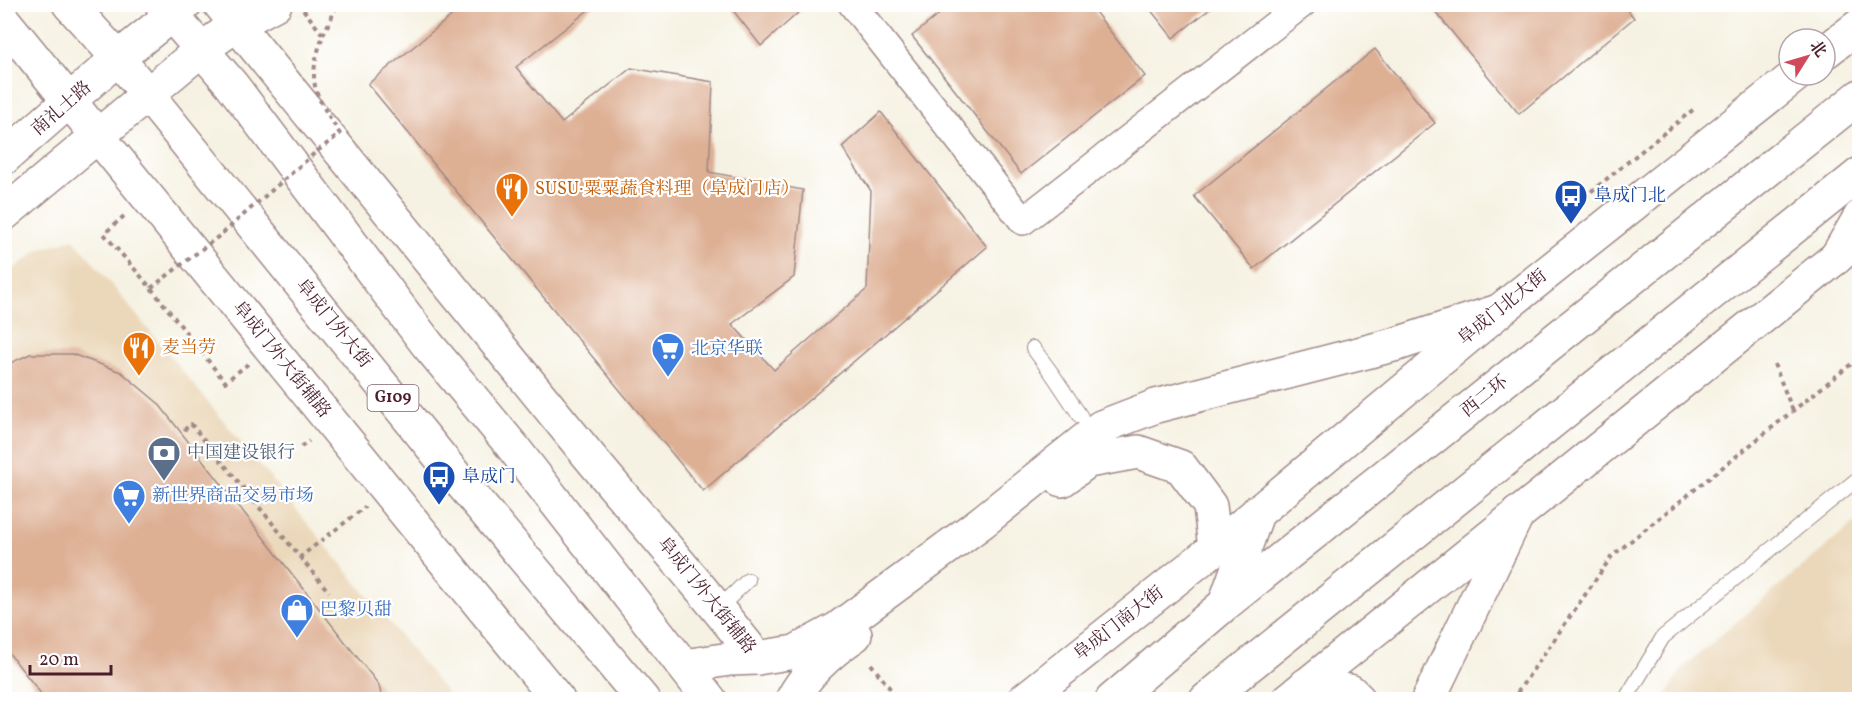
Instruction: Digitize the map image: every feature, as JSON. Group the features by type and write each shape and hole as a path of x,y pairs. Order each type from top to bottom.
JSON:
{"main road":[{"name":"阜成门外大街","path":"69,4 118,58 462,484 642,699"},
{"path":"4,214 202,49 228,15 275,4"},
{"name":"南礼士路","path":"4,158 70,102 173,8"},
{"path":"173,8 427,344 512,446 710,699"},
{"name":"阜成门外大街辅路","path":"228,15 757,658"},
{"name":"阜成门外大街辅路","path":"4,21 558,699"},
{"path":"1837,43 1860,25"},
{"name":"阜成门北大街","path":"1215,548 1499,311 1781,87"},
{"name":"西二环","path":"1112,699 1226,604 1860,96"},
{"path":"1206,699 1860,174"},
{"path":"1297,692 1848,248 1860,218"},
{"path":"684,666 795,652 837,629 982,522 1101,427 1156,406 1397,344 1499,311"},
{"path":"792,699 809,675 836,649 973,549 1088,460 1138,452 1181,466 1210,506 1215,548"},
{"path":"1226,604 1258,511"},
{"path":"1428,699 1518,513"},
{"name":"阜成门南大街","path":"1024,699 1215,548"},
{"path":"1297,692 1350,691 1359,699"}],"street":[{"path":"852,4 1023,221 1302,4"}],"lane":[{"path":"1033,348 1081,417"},
{"path":"1625,699 1662,637 1860,477"},
{"path":"718,609 748,580"}],"path":[{"path":"299,4 323,35"},
{"path":"151,288 219,236 340,134 318,99 312,74 323,35 338,4"},
{"path":"1563,214 1694,109"},
{"path":"104,234 151,288 225,382"},
{"path":"1512,699 1612,556 1860,357"},
{"path":"1774,364 1793,411"},
{"path":"184,430 191,424 329,592"},
{"path":"300,557 387,490"},
{"path":"870,664 898,699"}],"shaded area":[{"name":"新世界商品交易市场","path":"74,239 452,699 43,699 5,649 5,276 38,250"},
{"path":"1859,519 1859,699 1664,699 1683,667"}],"building":[{"path":"466,4 596,4 516,67 562,123 631,68 713,82 709,172 803,190 794,277 732,324 774,370 867,289 871,191 842,147 881,112 987,247 703,491 368,84"},
{"path":"728,4 808,4 761,46"},
{"path":"952,4 1089,4 1145,76 1021,174 912,36"},
{"path":"1146,4 1216,4 1173,38"},
{"path":"1429,4 1623,4 1634,18 1519,114"},
{"path":"1375,49 1435,123 1254,269 1194,196"},
{"name":"新世界商品交易市场","path":"30,354 72,354 121,372 158,403 379,685 382,700 46,700 4,647 4,366"}],"place":[{"name":"SUSU·粟粟蔬食料理（阜成门店）","path":"512,218"},
{"name":"阜成门北","path":"1571,225"},
{"name":"麦当劳","path":"139,377"},
{"name":"北京华联","path":"668,378"},
{"name":"中国建设银行","path":"164,482"},
{"name":"阜成门","path":"439,506"},
{"name":"新世界商品交易市场","path":"129,525"},
{"name":"巴黎贝甜","path":"297,639"}]}
